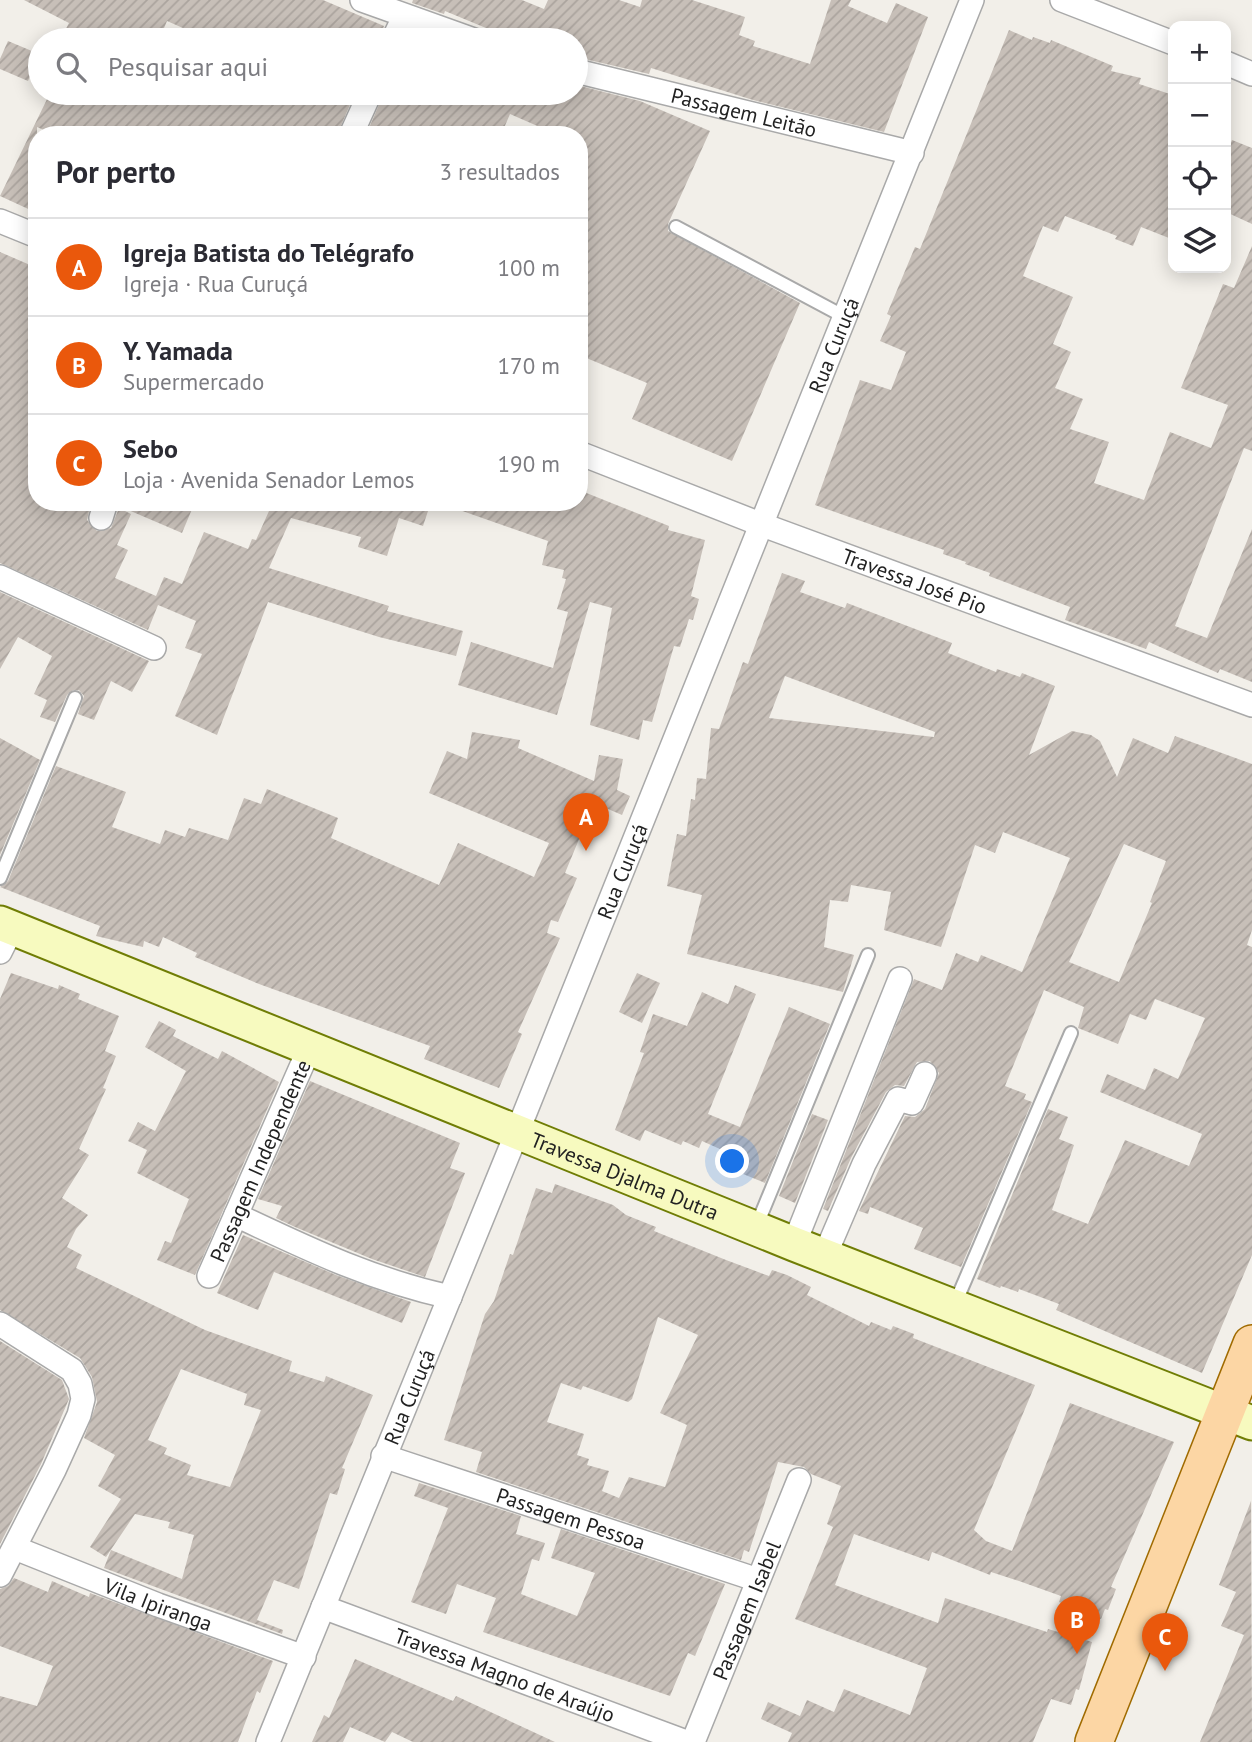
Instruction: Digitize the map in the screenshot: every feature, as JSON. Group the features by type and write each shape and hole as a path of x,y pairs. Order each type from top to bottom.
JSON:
{"main road":[{"path":"1094,1742 1238,1417 1252,1344"}],"street":[{"path":"362,0 437,28"},
{"name":"Rua Curuçá","path":"268,1742 518,1130 972,0"},
{"path":"1062,0 1168,41"},
{"path":"399,28 404,17"},
{"path":"1231,65 1252,74"},
{"name":"Passagem Leitão","path":"588,74 912,153"},
{"path":"355,126 365,105"},
{"path":"0,221 28,232"},
{"name":"Travessa José Pio","path":"588,457 760,524 1252,705"},
{"path":"0,577 154,648"},
{"name":"Travessa Djalma Dutra","path":"4,934 310,1047 794,1244 1238,1417"},
{"path":"794,1244 900,979"},
{"name":"Passagem Independente","path":"209,1276 310,1047"},
{"path":"825,1255 864,1164 898,1099 912,1103 925,1074"},
{"path":"236,1215 344,1266 398,1285 450,1297"},
{"path":"0,1324 72,1370 80,1384 83,1399 79,1415 0,1575"},
{"name":"Passagem Pessoa","path":"383,1456 758,1580"},
{"name":"Passagem Isabel","path":"693,1742 799,1480"},
{"name":"Vila Ipiranga","path":"15,1548 158,1605 304,1657"},
{"name":"Travessa Magno de Araújo","path":"323,1607 687,1742"}],"lane":[{"path":"676,227 845,317"},
{"path":"0,878 75,698"},
{"path":"755,1228 868,956"},
{"path":"954,1307 1071,1033"}],"building":[{"path":"24,0 323,0 384,26 183,28 167,21 164,28 66,28 69,23"},
{"path":"413,0 522,0 544,9 548,0 619,0 640,7 642,0 692,0 745,17 739,35 755,41 753,46 810,64 831,0 851,0 848,6 887,23 896,3 928,17 884,132 753,100 651,68 649,74 588,60 588,28 486,28 445,11 444,14 412,3"},
{"path":"1009,30 1032,40 1033,37 1050,43 1051,40 1113,66 1111,71 1141,78 1139,84 1168,93 1168,238 1141,227 1133,246 1115,239 1117,236 1065,216 1058,232 1043,226 1023,276 1073,297 1053,344 1071,352 1055,388 1083,399 1070,429 1109,442 1094,483 1144,500 1170,432 1211,448 1228,405 1181,388 1223,284 1234,288 1252,246 1252,451 1244,448 1175,626 1207,638 1252,529 1252,682 1220,669 1218,673 1149,642 1146,649 1065,620 1070,607 989,576 990,573 943,554 944,550 815,505 860,380 891,390 906,352 880,341 891,316 887,314 915,247 920,249"},
{"path":"8,41 28,49 28,81 0,69 0,59"},
{"path":"588,88 640,101 710,131 668,224 668,231 800,303 732,461 632,419 647,383 588,359 588,126 537,126 510,114 505,126 370,126 379,105 588,105"},
{"path":"44,105 350,105 341,126 34,126"},
{"path":"28,138 28,209 0,196"},
{"path":"1232,140 1252,148 1252,224 1231,214"},
{"path":"0,252 28,264 28,511 89,511 87,520 97,531 111,528 118,511 131,514 117,545 128,550 115,578 156,596 164,577 182,584 204,532 248,549 252,539 256,540 269,511 428,511 423,526 399,518 387,556 358,547 361,537 291,518 269,568 389,606 387,611 463,631 456,656 379,637 268,602 217,735 175,716 202,654 185,648 196,621 158,605 148,630 0,563"},
{"path":"588,494 669,526 668,530 705,540 691,596 699,599 693,620 689,619 680,647 674,646 652,722 643,720 639,740 590,725 612,608 590,602 557,715 458,685 471,642 553,668 568,612 557,609 566,579 562,578 564,570 542,565 548,541 462,511 588,511"},
{"path":"131,511 191,511 182,533"},
{"path":"782,573 805,581 800,592 845,608 847,603 952,643 948,653 996,672 997,669 1020,677 1022,673 1055,686 1029,755 1072,731 1091,735 1100,741 1117,777 1133,738 1168,753 1175,736 1252,764 1252,930 1247,945 1252,947 1252,1255 1202,1373 1056,1310 1059,1304 1019,1289 1018,1292 1001,1286 1000,1288 977,1279 1048,1109 1068,1117 1059,1139 1074,1145 1052,1210 1088,1224 1125,1140 1189,1166 1202,1134 1100,1092 1107,1074 1145,1090 1154,1068 1178,1079 1205,1018 1155,999 1146,1020 1130,1014 1118,1044 1078,1028 1084,1007 1044,990 1005,1086 1026,1094 1024,1099 1032,1102 961,1267 914,1249 923,1228 870,1207 868,1214 859,1211 905,1116 915,1117 925,1109 939,1073 930,1061 917,1062 904,1086 895,1085 886,1092 851,1158 828,1211 823,1209 914,979 942,990 956,953 978,962 981,955 1022,972 1070,858 1003,832 995,853 975,845 941,947 884,930 891,892 851,885 848,902 830,900 824,947 854,955 843,992 687,954 702,895 667,886 677,834 686,836 691,799 695,800 697,778 706,779 711,728 719,729 743,662 748,664","holes":["785,676 935,732 934,737 769,718","1124,844 1166,861 1150,902 1152,903 1119,982 1069,962"]},
{"path":"0,592 149,661 132,692 111,681 94,720 78,714 84,696 79,690 73,690 67,695 55,722 40,717 47,700 34,694 52,656 18,637 0,669"},
{"path":"472,732 520,740 518,748 594,781 599,755 623,759 617,790 630,796 622,815 594,803 565,873 577,878 558,922 551,920 547,933 560,938 518,1032 522,1034 499,1088 424,1059 430,1046 259,984 195,957 197,953 163,937 159,947 144,941 143,947 96,936 100,926 0,887 8,881 56,766 126,792 112,827 160,844 165,830 185,837 189,828 228,840 244,798 261,804 267,789 338,818 331,838 439,885 458,843 534,877 549,843 429,793 447,751 467,759"},
{"path":"0,738 40,760 0,855"},
{"path":"11,973 58,989 59,985 80,994 78,999 119,1016 105,1051 116,1056 103,1088 106,1089 79,1149 89,1155 62,1198 88,1215 76,1229 67,1247 82,1255 76,1268 205,1330 292,1361 289,1371 324,1382 326,1376 373,1395 342,1468 345,1469 337,1495 330,1493 299,1589 274,1580 257,1620 283,1630 282,1634 104,1568 111,1550 182,1579 194,1535 168,1528 170,1522 135,1514 106,1557 90,1547 121,1499 98,1486 115,1455 84,1438 97,1402 92,1377 80,1358 0,1310 0,999","holes":["181,1369 247,1394 244,1405 261,1410 230,1487 187,1475 191,1465 164,1454 167,1448 148,1440"]},
{"path":"637,973 660,983 642,1023 619,1012"},
{"path":"735,985 756,994 708,1114 740,1127 789,1007 830,1024 765,1183 743,1174 749,1162 702,1141 699,1148 683,1141 681,1145 645,1130 640,1141 615,1130 644,1053 640,1052 653,1014 687,1026 702,992 728,1004"},
{"path":"159,1021 176,1030 173,1036 218,1059 222,1051 279,1082 195,1275 157,1260 165,1241 171,1243 189,1199 137,1173 147,1150 128,1141 138,1122 155,1131 186,1071 145,1047"},
{"path":"310,1081 460,1143 450,1168 465,1173 425,1277 372,1259 295,1227 276,1218 282,1206 258,1199"},
{"path":"812,1114 828,1120 795,1203 779,1196"},
{"path":"555,1184 613,1205 626,1215 656,1227 654,1231 726,1260 769,1276 772,1270 787,1275 811,1287 807,1295 869,1326 871,1322 891,1330 893,1326 914,1334 913,1338 1035,1385 974,1530 986,1541 1012,1551 1070,1403 1174,1442 1111,1587 1116,1589 1108,1610 1105,1609 1101,1619 1059,1602 1061,1596 1019,1581 991,1572 990,1575 932,1552 929,1561 854,1534 835,1585 938,1623 945,1598 1047,1632 1048,1629 1092,1642 1079,1690 1076,1689 1071,1705 1051,1699 1033,1742 788,1742 792,1733 761,1719 768,1702 800,1716 807,1700 834,1712 844,1689 910,1715 927,1668 795,1619 833,1527 827,1524 841,1486 811,1474 804,1467 778,1462 749,1552 744,1550 741,1560 476,1472 482,1452 444,1440 485,1314 494,1301 510,1254 513,1255 536,1188 552,1193","holes":["658,1317 698,1335 660,1413 687,1425 665,1487 629,1477 619,1498 602,1491 609,1471 587,1465 589,1459 577,1455 584,1434 547,1422 561,1383 581,1390 583,1386 628,1402 632,1399"]},
{"path":"243,1235 336,1275 411,1302 402,1323 274,1272 258,1310 217,1293"},
{"path":"0,1341 62,1380 69,1399 41,1464 0,1544"},
{"path":"419,1483 521,1516 516,1534 545,1543 539,1561 532,1559 521,1594 577,1616 595,1573 551,1558 561,1529 725,1584 695,1656 688,1653 670,1696 483,1632 496,1598 457,1584 446,1614 411,1602 448,1508 414,1496"},
{"path":"1251,1501 1252,1742 1200,1742 1244,1635 1221,1626 1236,1592 1219,1585"},
{"path":"14,1578 48,1592 52,1581 89,1597 90,1593 273,1661 260,1693 257,1691 238,1742 0,1742 0,1696 37,1706 53,1666 0,1646 0,1589 8,1586"},
{"path":"355,1659 453,1701 456,1696 555,1742 413,1742 392,1732 385,1742 350,1727 343,1742 312,1742 324,1715 329,1718"}],"place":[{"name":"Igreja Batista do Telégrafo","path":"586,851"},
{"name":"Y. Yamada","path":"1077,1654"},
{"name":"Sebo","path":"1165,1671"}]}
